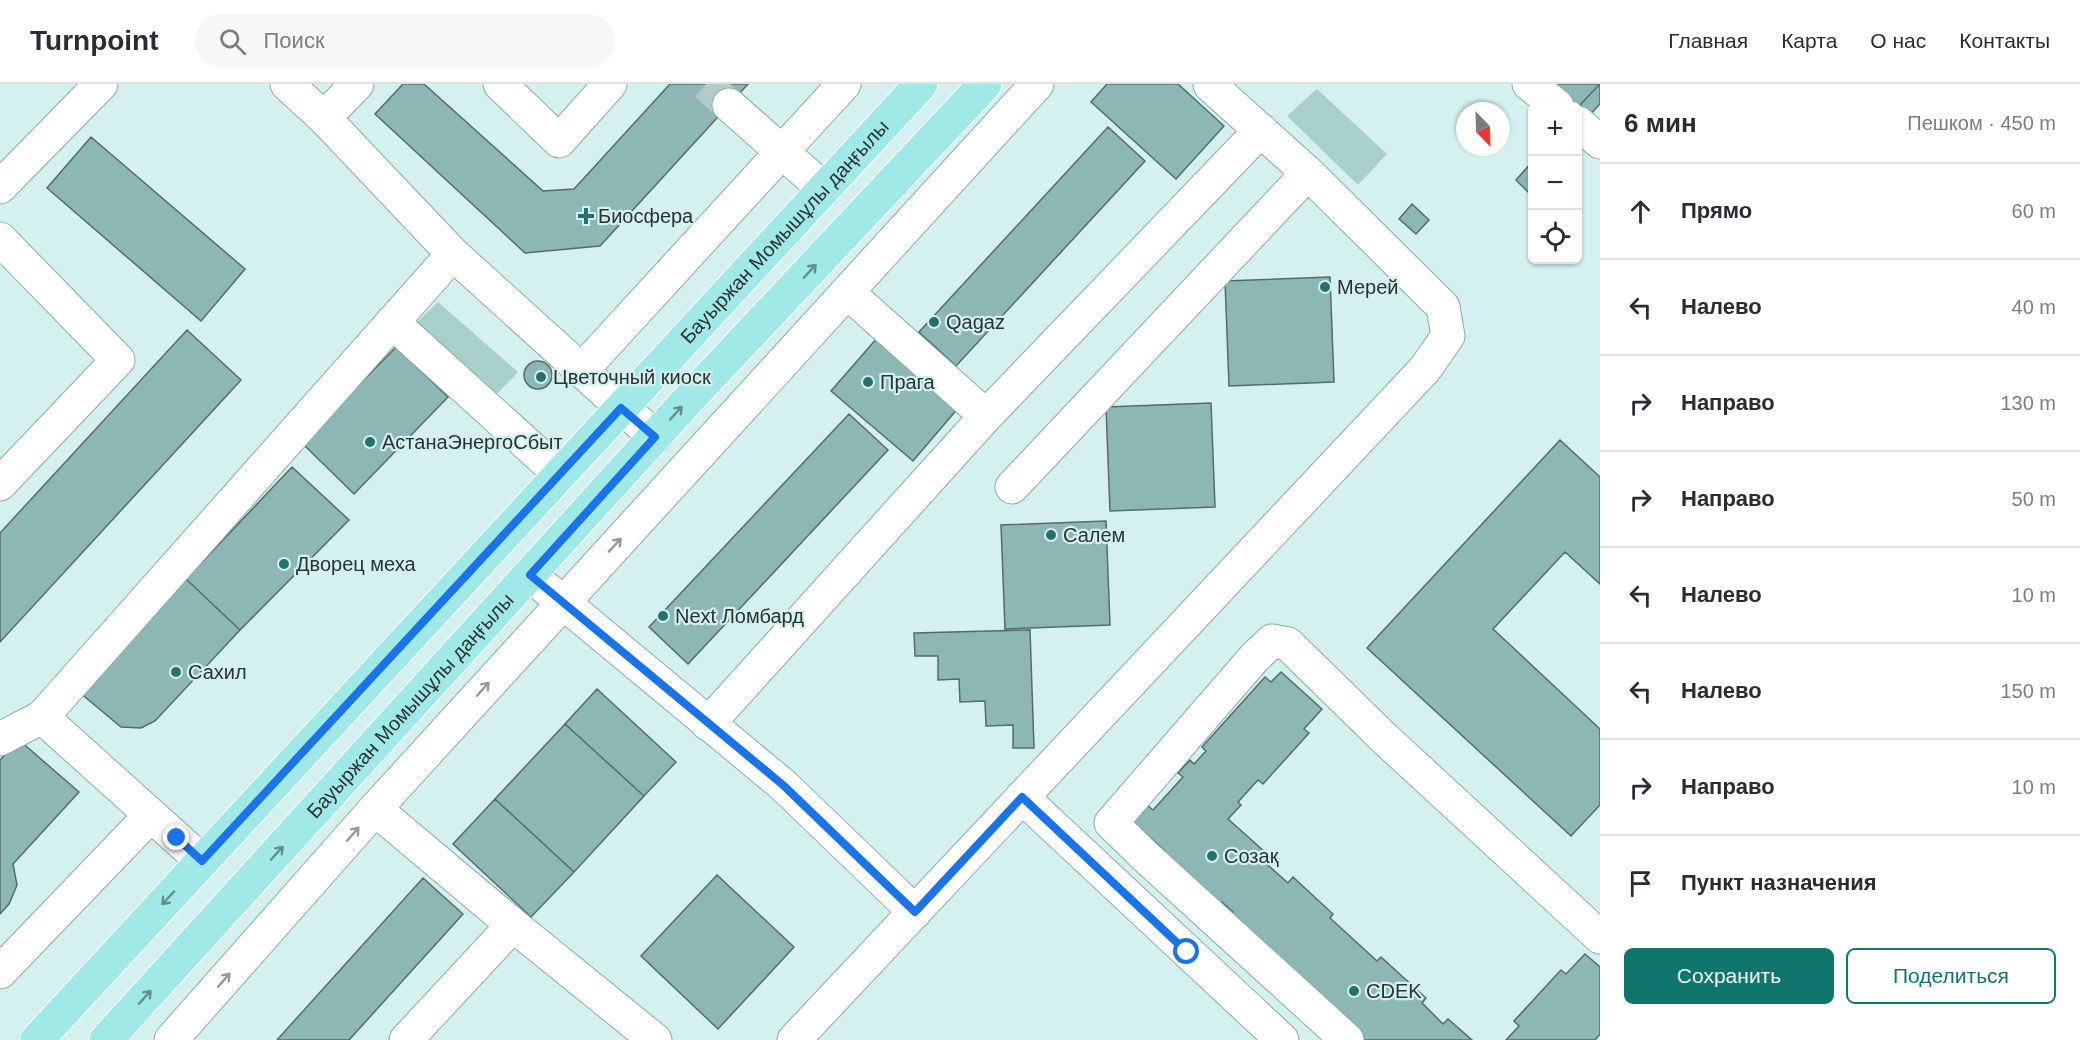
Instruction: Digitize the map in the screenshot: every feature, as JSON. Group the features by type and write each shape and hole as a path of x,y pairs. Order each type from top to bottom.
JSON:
{"main road":[{"name":"Бауыржан Момышұлы даңғылы","path":"37,1040 921,84"},
{"name":"Бауыржан Момышұлы даңғылы","path":"106,1040 655,437 985,84"}],"street":[{"path":"287,84 324,118 453,254 655,437"},
{"path":"324,118 357,84"},
{"path":"500,84 559,141 610,84"},
{"path":"580,371 844,84"},
{"path":"171,1040 375,808 1037,84"},
{"path":"794,1040 1425,369 1448,336 1443,307 1308,173 1210,84"},
{"path":"1529,84 1552,102"},
{"path":"0,187 86,89"},
{"path":"729,105 824,189"},
{"path":"1582,126 1600,142"},
{"path":"708,724 986,416 1261,130"},
{"path":"1012,487 1308,173"},
{"path":"0,239 118,360 0,484"},
{"path":"0,739 42,717 453,254"},
{"path":"847,292 986,416"},
{"path":"392,322 560,474"},
{"path":"530,575 783,785 915,912"},
{"path":"1347,1040 1111,823 1255,657 1272,641 1287,644 1383,737 1600,937"},
{"path":"42,717 202,861"},
{"path":"1022,797 1282,1040"},
{"path":"375,808 513,926 655,1040"},
{"path":"0,972 151,815"},
{"path":"406,1040 513,926"}],"shaded area":[{"path":"1317,89 1387,154 1358,185 1287,116"},
{"path":"438,302 518,372 493,398 416,323"}],"building":[{"path":"403,84 424,84 543,191 574,189 670,84 748,84 600,246 525,253 375,114"},
{"path":"1107,84 1178,84 1224,126 1176,179 1091,102"},
{"path":"1544,84 1600,84 1582,103 1572,102 1555,88"},
{"path":"1600,84 1600,104 1587,118 1582,112 1582,103"},
{"path":"1108,127 1145,161 956,366 919,332"},
{"path":"91,137 245,269 201,321 47,188"},
{"path":"1528,166 1528,192 1516,180"},
{"path":"1412,204 1429,220 1416,234 1399,219"},
{"path":"1330,277 1334,382 1229,386 1225,281"},
{"path":"187,330 241,380 0,642 0,533"},
{"path":"878,337 959,407 913,461 831,391"},
{"path":"396,347 448,397 354,494 302,443"},
{"path":"538,361 548,365 552,375 548,385 538,389 528,385 524,375 528,365"},
{"path":"1211,403 1215,507 1110,511 1106,407"},
{"path":"849,414 888,450 688,664 649,627"},
{"path":"1560,440 1600,477 1600,584 1565,552 1493,629 1600,729 1600,805 1571,836 1367,648"},
{"path":"292,467 349,520 240,630 186,579"},
{"path":"1106,521 1110,625 1005,629 1001,525"},
{"path":"186,579 240,630 155,721 141,728 121,727 79,692"},
{"path":"1030,630 1034,748 1013,748 1013,725 986,726 985,701 960,702 959,679 938,680 938,656 915,656 914,633"},
{"name":"Созақ","path":"1281,672 1322,709 1304,729 1309,733 1263,784 1258,780 1238,802 1241,805 1228,819 1265,852 1260,858 1288,883 1293,877 1333,914 1330,918 1377,961 1381,957 1426,998 1422,1003 1443,1024 1448,1019 1472,1040 1362,1040 1229,916 1233,912 1222,902 1218,906 1162,855 1165,851 1132,821 1147,805 1153,810 1183,777 1178,773 1190,760 1194,764 1206,751 1202,747 1265,677 1271,682"},
{"path":"597,689 676,762 644,796 565,724"},
{"path":"565,724 644,796 574,872 495,799"},
{"path":"19,740 79,792 13,864 17,885 9,904 0,914 0,760"},
{"path":"495,799 574,872 531,917 453,844"},
{"path":"717,875 794,947 718,1029 641,956"},
{"path":"423,878 463,914 349,1040 277,1040"},
{"path":"1585,954 1600,967 1600,1034 1595,1040 1506,1040 1519,1026 1514,1021 1561,970 1566,974"}],"tunnel":[{"path":"706,84 729,105"}],"place":[{"name":"Биосфера","path":"586,216"},
{"name":"Мерей","path":"1325,287"},
{"name":"Qagaz","path":"934,322"},
{"name":"Цветочный киоск","path":"541,377"},
{"name":"Прага","path":"868,382"},
{"name":"АстанаЭнергоСбыт","path":"370,442"},
{"name":"Салем","path":"1051,535"},
{"name":"Дворец меха","path":"284,564"},
{"name":"Next Ломбард","path":"663,616"},
{"name":"Сахил","path":"176,672"},
{"name":"Созақ","path":"1212,856"},
{"name":"CDEK","path":"1354,991"}],"route":[{"path":"177,838 202,861 621,408 655,437 530,575 783,785 915,912 1022,797 1187,952"}]}
